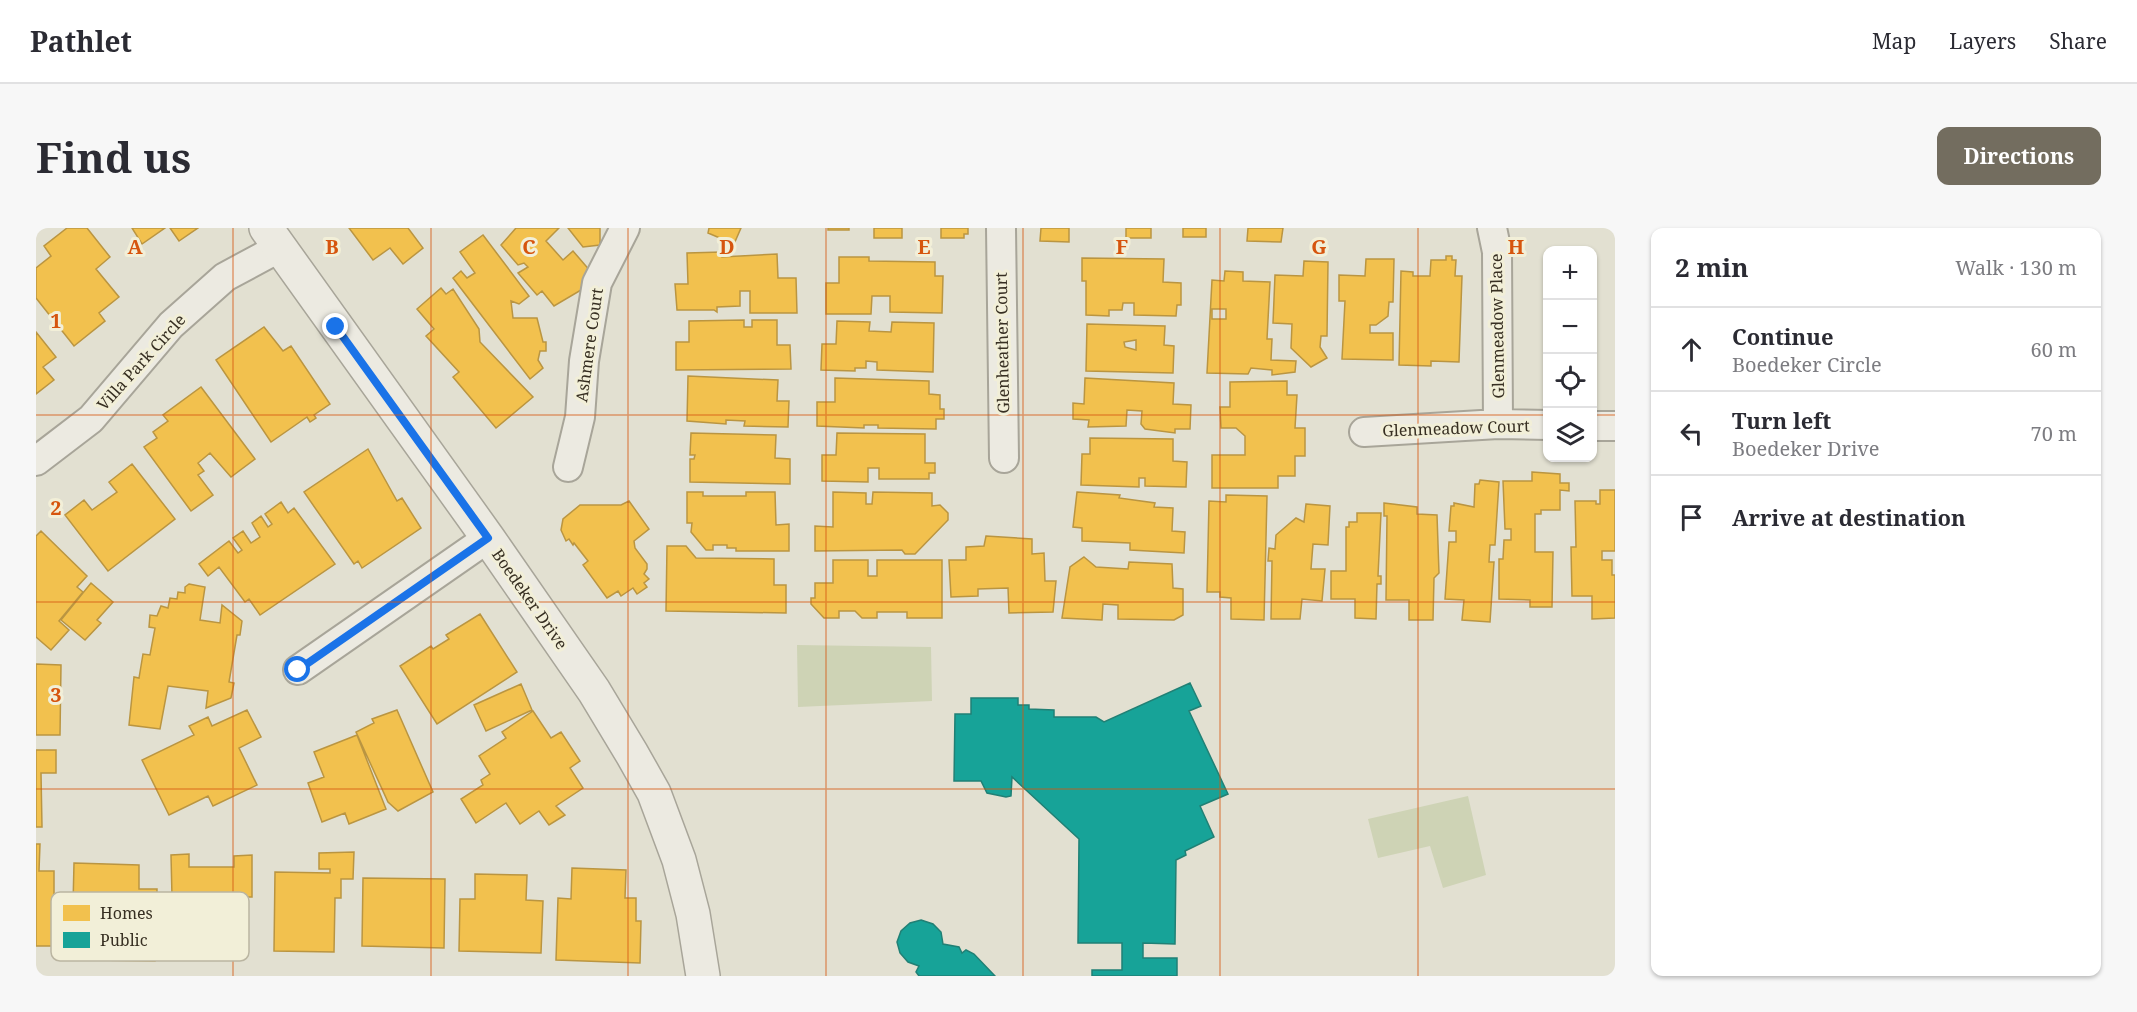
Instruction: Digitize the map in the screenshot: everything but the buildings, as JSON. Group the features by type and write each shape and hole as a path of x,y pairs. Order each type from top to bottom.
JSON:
{"street":[{"name":"Ashmere Court","path":"568,467 580,417 584,361 597,283 625,228"},
{"name":"Glenheather Court","path":"1001,228 1004,458"},
{"name":"Glenmeadow Place","path":"1492,228 1497,252 1498,423"},
{"name":"Villa Park Circle","path":"36,462 91,418 171,325 272,238"},
{"name":"Boedeker Drive","path":"272,238 488,538 594,691 654,793 680,860 693,914 703,976"},
{"name":"Glenmeadow Court","path":"1364,432 1498,423 1543,425"},
{"path":"1597,426 1615,426"},
{"path":"298,670 488,538"}],"green space":[{"path":"797,645 931,647 932,701 798,707"},
{"path":"1468,796 1486,875 1443,888 1430,846 1378,858 1368,819"}],"route":[{"path":"298,670 488,538 336,327"}]}
